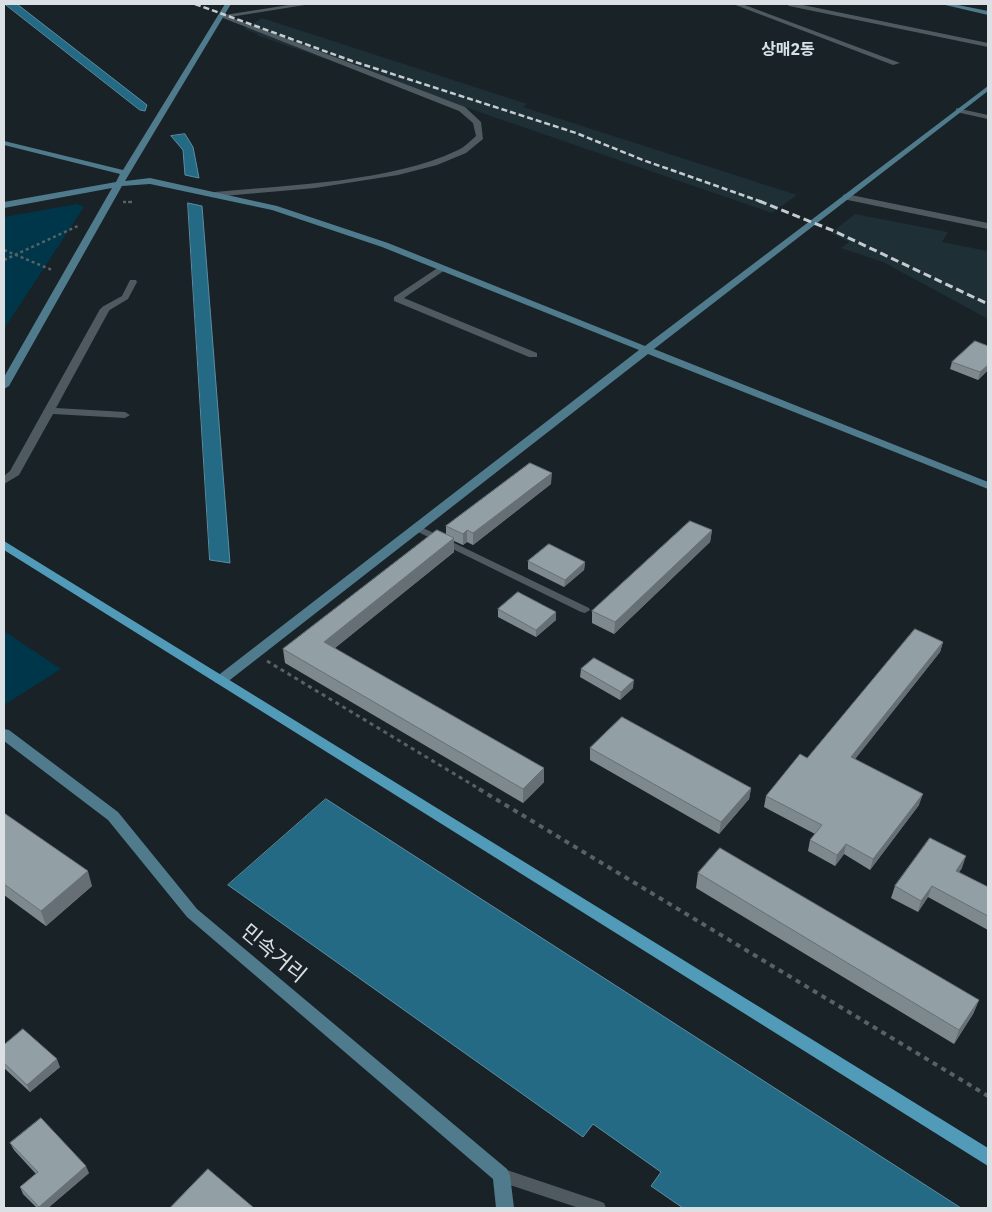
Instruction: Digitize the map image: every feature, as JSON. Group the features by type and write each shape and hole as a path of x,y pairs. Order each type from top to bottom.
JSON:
{"main road":[{"path":"4,545 988,1158"}],"street":[{"path":"4,386 125,173 228,4"},
{"path":"221,16 308,4"},
{"path":"736,4 896,63"},
{"path":"788,4 988,45"},
{"path":"944,4 988,13"},
{"path":"215,194 366,179 399,173 463,153 474,146 480,137 477,122 462,110 221,16"},
{"path":"221,680 646,350 988,88"},
{"path":"959,110 988,118"},
{"path":"4,142 125,173"},
{"path":"4,205 119,184 150,181 274,208 385,245 988,486"},
{"path":"846,197 988,226"},
{"path":"442,268 397,299 533,355"},
{"path":"4,481 15,473 105,309"},
{"path":"49,411 124,415"},
{"name":"민속거리","path":"4,734 113,816 192,913 501,1175"},
{"path":"501,1175 505,1208"}],"lane":[{"path":"105,309 125,297 133,282"},
{"path":"417,528 585,610"},
{"path":"501,1175 599,1208"}],"path":[{"path":"4,260 79,226"},
{"path":"4,250 52,270"},
{"path":"255,654 988,1096"}],"shaded area":[{"path":"5,4 17,4 147,105 145,111 140,110"},
{"path":"262,18 527,104 523,107 797,195 772,213 256,35 258,34 244,29"},
{"path":"185,134 193,147 199,178 185,175 183,150 171,136"},
{"path":"188,203 202,206 230,563 210,560"},
{"path":"77,204 84,207 4,329 4,217"},
{"path":"855,214 948,232 942,242 988,251 988,319 883,262 841,248 849,242 831,233"},
{"path":"4,631 61,669 4,705"},
{"path":"326,799 961,1208 683,1208 651,1186 661,1172 593,1124 583,1137 228,885"}],"building":[{"path":"975,341 988,346 988,365 980,372 952,362"},
{"path":"530,463 552,473 473,533 467,530 463,534 446,526"},
{"path":"690,521 712,530 615,622 592,611"},
{"path":"437,530 454,538 324,642 544,768 523,789 283,649"},
{"path":"549,544 585,562 565,580 528,561"},
{"path":"518,592 556,612 536,630 498,609"},
{"path":"915,629 943,642 851,757 923,794 873,859 846,844 837,855 810,840 822,825 766,796 800,754 807,758"},
{"path":"594,658 634,680 621,692 581,669"},
{"path":"622,717 751,788 721,822 590,748"},
{"path":"4,813 88,871 41,911 4,884"},
{"path":"930,838 966,856 956,871 988,887 988,916 932,886 921,901 895,886"},
{"path":"720,848 979,1000 959,1030 698,873"},
{"path":"23,1029 57,1059 27,1085 4,1063 4,1045"},
{"path":"41,1118 86,1166 39,1207 20,1187 38,1172 10,1143"},
{"path":"208,1169 254,1208 170,1208"}],"railway":[{"path":"195,4 352,61 576,133 643,160 762,202"},
{"path":"759,201 834,231 988,304"}],"district":[{"name":"상매2동","path":"788,50"}]}
